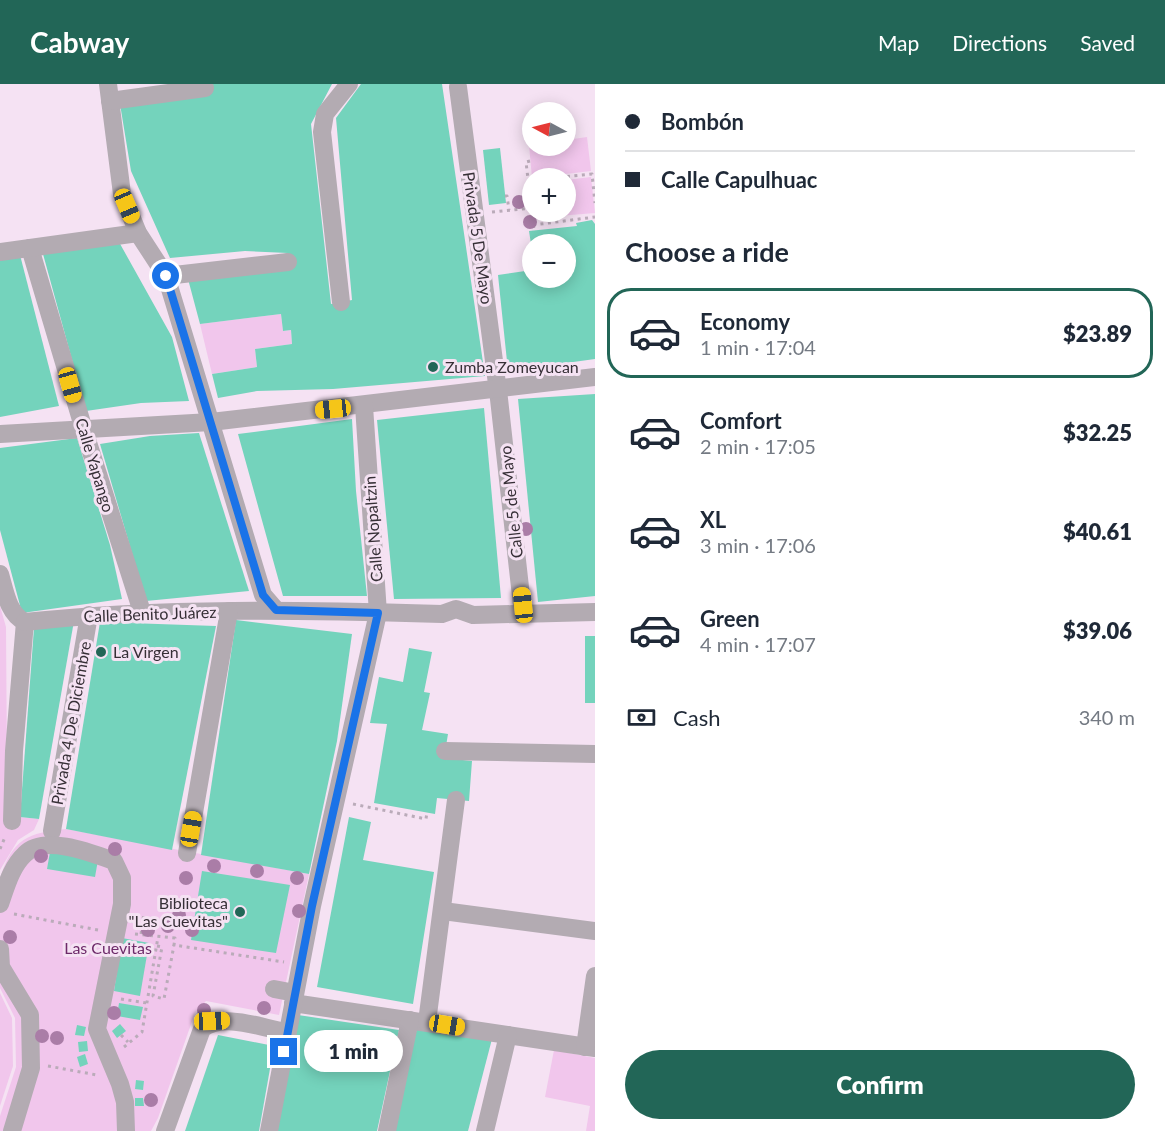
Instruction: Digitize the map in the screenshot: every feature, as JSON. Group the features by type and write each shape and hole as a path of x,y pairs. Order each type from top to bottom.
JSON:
{"street":[{"path":"341,302 322,132 325,114 349,84"},
{"name":"Privada 5 De Mayo","path":"458,87 487,246 498,389"},
{"path":"205,88 109,92 122,194 138,233 166,276 263,595 276,610"},
{"path":"0,252 138,233"},
{"name":"Calle Yapango","path":"30,248 84,430 142,612"},
{"path":"166,276 288,262"},
{"path":"0,434 211,422 364,406 595,377"},
{"name":"Calle 5 de Mayo","path":"498,389 524,614"},
{"name":"Calle Nopaltzin","path":"269,1131 295,993 378,613 364,406"},
{"path":"0,574 11,609 16,618 25,622 14,751 12,821"},
{"name":"Calle Benito Juárez","path":"25,622 142,612 276,610 442,614 456,609 472,615 595,612"},
{"path":"187,853 229,611"},
{"name":"Privada 4 De Diciembre","path":"52,831 89,615"},
{"path":"445,751 595,753"},
{"path":"387,1131 418,1021 443,911 456,800"},
{"path":"4,908 11,874 25,852 41,846 80,849 114,861 122,878 122,904 98,1029 117,1076 124,1102 126,1131"},
{"path":"443,911 595,931"},
{"path":"0,949 1,967 30,1015 31,1063 12,1131"},
{"path":"274,989 418,1021 590,1047 595,976"},
{"path":"165,1131 202,1029 212,1021 224,1021 287,1032"},
{"path":"485,1131 508,1035"}],"path":[{"path":"527,168 526,162 530,161"},
{"path":"576,176 592,174 595,203"},
{"path":"505,196 507,196 509,210"},
{"path":"490,212 522,209"},
{"path":"533,225 595,217"},
{"path":"533,222 534,230"},
{"path":"347,803 426,819 427,812"},
{"path":"395,813 396,807"},
{"path":"4,908 116,932 175,938 164,999 153,996 162,947 157,946"},
{"path":"141,934 144,913"},
{"path":"153,936 155,928"},
{"path":"109,1059 142,1032 158,936"},
{"path":"174,945 284,962 281,980 295,993"},
{"path":"104,997 126,1002 147,1003"},
{"path":"121,1035 129,1043"},
{"path":"31,1063 107,1077 117,1076"}],"green space":[{"path":"587,137 591,171 576,173 576,168 531,168 530,156 576,156 576,139"},
{"path":"591,177 595,213 576,215 576,179"},
{"path":"281,314 283,331 291,330 292,344 255,349 257,367 212,374 200,324"},
{"path":"0,606 6,627 7,768 20,817 39,819 34,830 18,840 0,870"},
{"name":"Las Cuevitas","path":"66,829 309,874 279,1015 206,1001 195,1013 158,1118 151,1131 0,1131 0,1116 16,1067 15,1018 0,988 0,878 10,854 24,840 41,833"},
{"path":"0,993 12,1018 13,1066 0,1106"},
{"path":"554,1050 595,1058 595,1131 586,1131 590,1106 545,1097"}],"building":[{"path":"205,84 332,84 311,124 331,304 352,300 336,118 361,84 442,84 485,376 333,389 257,391 218,398 212,374 257,367 255,349 292,344 291,330 283,331 281,314 200,324 188,279 288,253 245,251 170,258 131,171 120,104"},
{"path":"500,148 506,203 489,205 483,150"},
{"path":"592,220 595,224 595,359 508,371 498,275 522,271 522,288 576,288 576,234 529,234 529,231 577,226 576,223"},
{"path":"119,242 172,337 189,401 141,403 86,411 43,254"},
{"path":"20,255 59,406 0,417 0,258"},
{"path":"595,394 595,596 538,602 518,399"},
{"path":"484,408 501,598 394,599 377,420"},
{"path":"352,419 356,491 367,596 283,596 238,434"},
{"path":"199,433 249,591 146,601 100,444 150,436"},
{"path":"77,438 110,545 122,599 22,613 0,530 0,448"},
{"path":"236,620 352,634 337,741 309,874 201,855"},
{"path":"74,621 39,819 20,817 34,628"},
{"path":"100,622 216,626 172,850 66,829"},
{"path":"585,636 595,636 595,703 585,703"},
{"path":"409,648 432,652 424,692 430,693 422,730 448,734 444,758 472,761 469,801 437,798 435,814 374,803 387,724 370,723 379,677 403,682"},
{"path":"349,817 371,822 363,860 434,872 413,1004 317,987"},
{"path":"50,852 98,860 95,877 47,869"},
{"name":"Biblioteca \"Las Cuevitas\"","path":"202,871 290,885 276,953 191,940"},
{"path":"129,913 137,914 136,923 128,922"},
{"path":"152,918 159,919 158,928 151,927"},
{"path":"122,938 149,943 140,996 114,991"},
{"path":"119,1003 143,1007 140,1020 117,1016"},
{"path":"298,1015 399,1030 377,1131 274,1131"},
{"path":"120,1024 126,1031 117,1038 112,1031"},
{"path":"77,1025 86,1027 84,1036 75,1035"},
{"path":"417,1028 492,1039 468,1131 393,1131"},
{"path":"218,1035 274,1046 259,1131 185,1131"},
{"path":"87,1041 88,1051 79,1052 78,1042"},
{"path":"85,1054 88,1064 80,1067 77,1057"},
{"path":"136,1080 144,1081 143,1090 135,1089"},
{"path":"135,1098 143,1098 144,1106 135,1106"}],"place":[{"name":"Zumba Zomeyucan","path":"433,367"},
{"name":"La Virgen","path":"101,652"},
{"name":"Biblioteca \"Las Cuevitas\"","path":"240,912"}],"route":[{"path":"166,276 263,595 268,603 276,610 378,613 312,906 284,1052"}]}
